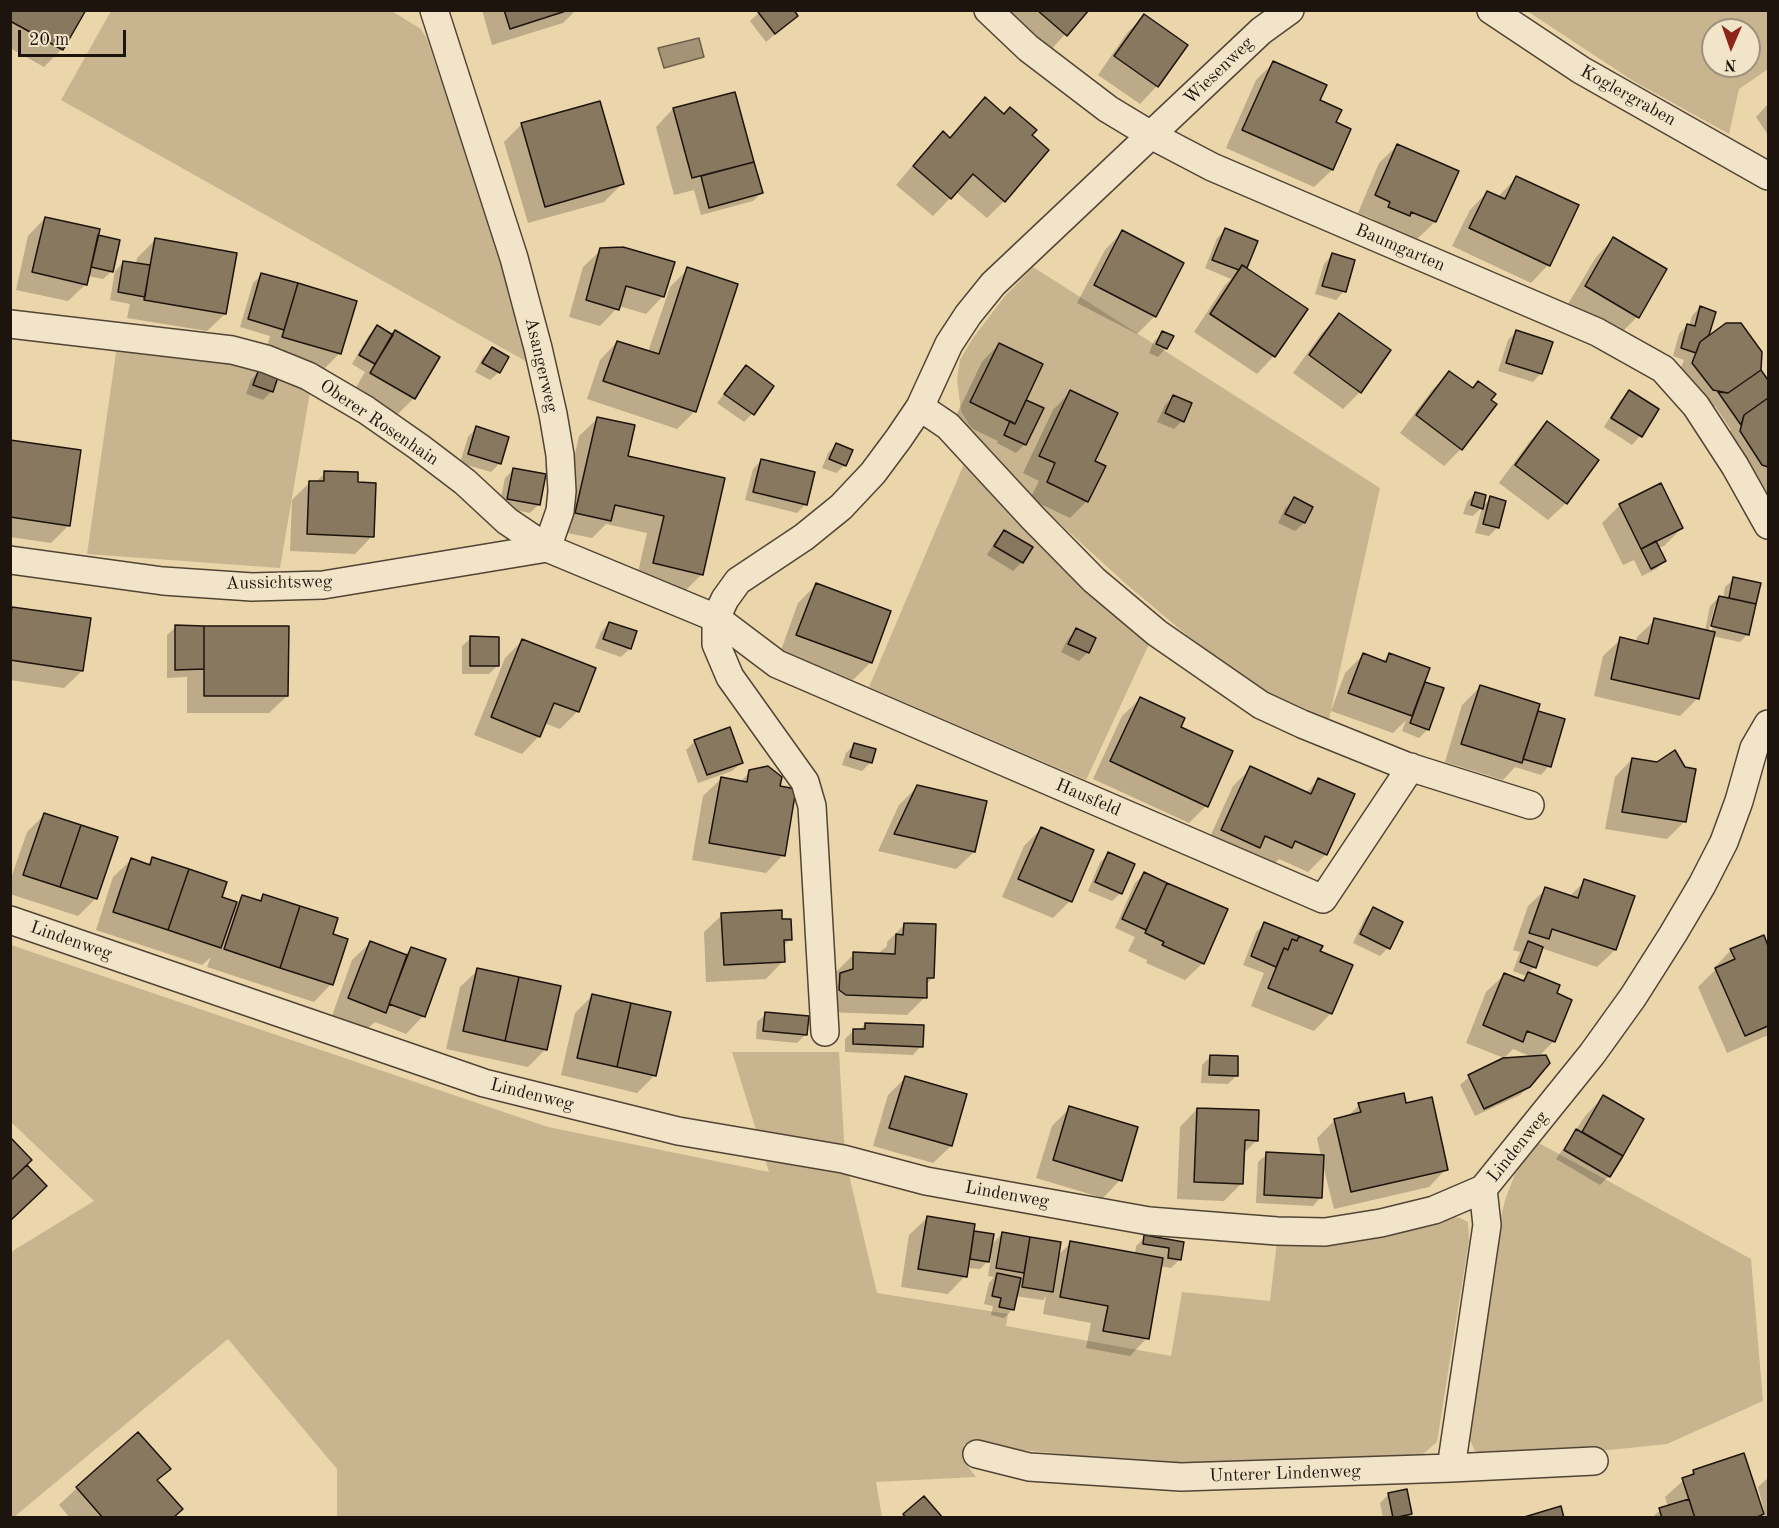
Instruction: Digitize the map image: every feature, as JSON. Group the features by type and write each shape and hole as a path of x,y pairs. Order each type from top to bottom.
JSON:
{"street":[{"name":"Asangerweg","path":"434,10 514,258 553,414 560,455 562,491 560,511 547,548"},
{"name":"Baumgarten","path":"988,10 1028,48 1099,103 1151,135 1212,167 1597,332 1663,369 1696,406 1735,466 1768,525"},
{"name":"Wiesenweg","path":"716,618 725,599 738,581 804,537 841,507 873,472 920,407 949,344 968,315 993,284 1261,31 1290,10"},
{"name":"Koglergraben","path":"1491,10 1581,70 1768,176"},
{"name":"Oberer Rosenhain","path":"10,324 231,350 266,359 308,376 366,410 419,447 465,482 507,521 547,548"},
{"path":"920,407 948,426 1094,580 1157,633 1261,705 1302,724 1411,767 1530,805"},
{"name":"Aussichtsweg","path":"10,560 163,582 252,587 323,585 547,548"},
{"path":"547,548 716,618 716,644 730,677 805,782 812,806 825,1032"},
{"name":"Hausfeld","path":"716,618 777,664 1323,899 1411,767"},
{"name":"Lindenweg","path":"10,920 484,1083 678,1131 843,1159 937,1183 1149,1221 1325,1232 1381,1223 1434,1210 1483,1189 1592,1054 1633,997 1673,934 1724,842 1739,801 1754,748 1768,724"},
{"path":"1451,1468 1487,1225 1483,1189"},
{"name":"Unterer Lindenweg","path":"977,1454 1029,1467 1181,1477 1594,1461"}],"shaded area":[{"path":"390,10 421,29 427,39 503,261 529,363 61,100 111,11"},
{"path":"1527,11 1768,11 1768,69 1761,74 1761,18 1701,18 1701,78 1755,78 1739,89 1729,134 1635,82"},
{"path":"699,38 704,57 664,68 658,48"},
{"path":"1033,267 1380,488 1329,719 1267,692 1188,636 1126,584 1044,509 976,436 961,411 957,379 960,360 973,338 1005,296"},
{"path":"117,346 248,365 288,380 310,392 280,568 87,554"},
{"path":"964,464 1047,550 1150,642 1086,780 869,687"},
{"path":"11,945 548,1127 769,1172 732,1052 839,1052 844,1140 849,1175 877,1293 1008,1314 1006,1326 1171,1356 1182,1292 1270,1301 1277,1241 1448,1216 1460,1218 1468,1222 1469,1240 1437,1442 1423,1454 1370,1458 1187,1463 1081,1456 964,1444 966,1464 976,1477 876,1482 882,1517 337,1517 337,1469 228,1339 11,1518 11,1252 94,1201 11,1122"},
{"path":"1537,1142 1751,1259 1763,1401 1667,1444 1489,1457 1475,1451 1469,1438 1499,1226 1505,1200 1515,1174"}],"building":[{"path":"11,10 86,10 63,50 10,21"},
{"path":"504,10 569,10 510,29"},
{"path":"759,10 794,10 798,16 775,34 758,12"},
{"path":"1037,10 1089,10 1067,36"},
{"path":"1144,14 1188,45 1158,87 1114,56"},
{"path":"1273,61 1327,85 1320,100 1342,110 1336,122 1351,129 1333,170 1242,130"},
{"path":"735,92 754,162 692,178 673,108"},
{"path":"985,97 1004,114 1010,107 1037,130 1032,135 1049,150 1005,202 973,174 951,199 913,166 943,131 950,138"},
{"path":"600,101 624,184 545,207 521,123"},
{"path":"1397,144 1459,171 1436,222 1411,212 1410,216 1388,207 1390,202 1375,195"},
{"path":"754,162 763,193 709,208 701,176"},
{"path":"1516,176 1579,205 1550,266 1469,228 1487,191 1505,199"},
{"path":"45,217 100,229 87,285 32,272"},
{"path":"1225,228 1258,241 1247,268 1242,265 1239,270 1212,260"},
{"path":"1122,230 1184,263 1156,317 1094,285"},
{"path":"98,235 120,240 113,272 91,267"},
{"path":"1613,237 1667,269 1639,318 1585,286"},
{"path":"155,238 237,253 226,314 144,300"},
{"path":"623,247 675,262 664,297 626,286 619,310 586,300 600,248"},
{"path":"1332,253 1355,260 1346,292 1322,286"},
{"path":"123,261 150,265 145,297 118,292"},
{"path":"1242,265 1308,309 1275,357 1210,314"},
{"path":"687,267 738,284 696,412 603,381 617,341 659,354"},
{"path":"261,273 298,283 284,330 248,319"},
{"path":"298,283 357,301 341,354 282,337"},
{"path":"1700,306 1716,312 1709,335 1700,342 1696,353 1681,348 1687,324 1695,326"},
{"path":"1339,313 1391,350 1361,393 1309,355"},
{"path":"1726,323 1741,323 1762,352 1761,370 1728,393 1713,390 1692,363 1700,342"},
{"path":"377,325 393,335 375,364 359,355"},
{"path":"395,330 440,357 415,399 370,373"},
{"path":"1516,330 1553,342 1542,374 1506,363"},
{"path":"1162,331 1174,336 1167,349 1156,344"},
{"path":"999,343 1043,364 1015,424 970,402"},
{"path":"492,347 509,357 500,373 482,363"},
{"path":"746,365 774,386 754,415 724,394"},
{"path":"259,369 278,377 273,392 253,385"},
{"path":"1761,370 1768,380 1768,398 1744,415 1741,425 1718,392 1728,393"},
{"path":"1449,371 1473,388 1478,381 1496,394 1491,400 1497,404 1462,450 1416,415"},
{"path":"1070,390 1118,413 1095,461 1106,466 1088,502 1047,482 1055,463 1039,456"},
{"path":"1629,390 1659,409 1642,437 1611,418"},
{"path":"1173,395 1192,403 1184,422 1165,413"},
{"path":"1768,398 1768,467 1762,465 1740,431 1744,415"},
{"path":"1026,400 1044,408 1026,445 1004,435 1010,421 1015,424"},
{"path":"597,417 635,425 628,456 725,478 703,575 653,563 664,516 615,505 611,521 575,513"},
{"path":"1547,421 1599,460 1567,504 1515,465"},
{"path":"476,426 509,437 501,464 468,454"},
{"path":"10,440 81,450 70,526 10,517"},
{"path":"836,443 853,450 846,466 829,459"},
{"path":"761,459 815,472 807,505 753,492"},
{"path":"513,468 546,474 540,505 507,499"},
{"path":"324,471 358,472 358,482 376,483 374,537 307,534 309,481 324,481"},
{"path":"1661,483 1683,528 1641,549 1619,504"},
{"path":"1475,492 1486,495 1483,509 1471,505"},
{"path":"1490,496 1506,501 1499,528 1483,524"},
{"path":"1294,497 1313,507 1305,523 1285,514"},
{"path":"1004,530 1033,547 1023,563 994,546"},
{"path":"1656,541 1666,561 1651,569 1641,549"},
{"path":"1733,577 1761,583 1756,604 1729,598"},
{"path":"816,583 891,611 872,663 796,635"},
{"path":"1719,596 1756,604 1749,635 1711,626"},
{"path":"12,607 91,618 83,671 10,660"},
{"path":"1654,618 1715,632 1699,699 1611,679 1620,637 1648,644"},
{"path":"609,622 637,631 631,649 603,639"},
{"path":"175,625 204,626 204,669 175,670"},
{"path":"204,626 289,626 288,696 204,696"},
{"path":"1076,628 1096,638 1089,653 1068,644"},
{"path":"470,636 499,637 499,666 470,666"},
{"path":"522,639 596,668 579,712 554,703 540,737 491,717"},
{"path":"1363,653 1386,662 1389,653 1430,668 1412,716 1348,693"},
{"path":"1425,682 1444,688 1429,730 1410,723"},
{"path":"1480,685 1540,704 1522,763 1461,744"},
{"path":"1140,697 1185,718 1181,727 1233,751 1208,807 1110,761"},
{"path":"1538,711 1565,719 1551,767 1523,759"},
{"path":"730,727 743,763 707,775 694,740"},
{"path":"854,743 876,749 872,763 850,757"},
{"path":"1675,750 1685,767 1696,769 1686,822 1622,812 1632,758 1657,762"},
{"path":"768,766 782,777 780,786 796,789 785,856 709,843 721,777 747,782 749,770"},
{"path":"1250,766 1311,794 1318,778 1355,794 1327,855 1295,841 1292,848 1265,836 1260,848 1221,830"},
{"path":"917,785 987,801 975,852 894,834"},
{"path":"44,813 81,825 60,887 23,875"},
{"path":"81,825 118,837 97,899 60,887"},
{"path":"1041,827 1094,850 1072,902 1018,879"},
{"path":"1108,852 1135,864 1122,894 1095,882"},
{"path":"152,857 189,869 168,930 113,912 131,858 150,865"},
{"path":"189,869 227,882 222,897 237,902 221,948 168,930"},
{"path":"1144,872 1167,883 1146,930 1122,919"},
{"path":"1584,879 1635,896 1616,950 1552,929 1549,939 1529,933 1545,887 1578,898"},
{"path":"1167,883 1228,909 1204,964 1162,945 1164,942 1145,933"},
{"path":"263,894 300,906 280,968 224,949 242,895 261,901"},
{"path":"300,906 338,918 333,934 348,939 333,985 280,968"},
{"path":"1373,907 1403,922 1390,949 1360,934"},
{"path":"782,910 782,919 791,919 792,940 784,940 785,962 724,965 721,913"},
{"path":"1264,922 1299,936 1297,941 1292,939 1288,950 1284,948 1276,967 1251,956"},
{"path":"904,923 936,924 934,978 927,978 927,998 846,995 839,990 840,973 853,969 853,952 895,954 896,934 903,935"},
{"path":"1764,935 1768,946 1768,1026 1745,1036 1715,968 1735,959 1730,949"},
{"path":"1299,936 1323,946 1320,951 1353,965 1332,1014 1268,988 1284,948 1288,950 1292,939 1297,941"},
{"path":"370,941 407,955 386,1013 348,998"},
{"path":"1528,941 1543,947 1536,968 1520,962"},
{"path":"411,947 446,959 425,1017 389,1004"},
{"path":"477,968 519,977 505,1041 463,1031"},
{"path":"1528,972 1560,985 1557,993 1572,1000 1555,1042 1527,1031 1523,1042 1483,1025 1504,973 1524,981"},
{"path":"519,977 561,986 547,1050 505,1041"},
{"path":"592,994 631,1003 617,1067 577,1058"},
{"path":"631,1003 671,1012 656,1076 617,1067"},
{"path":"765,1012 809,1016 807,1035 763,1031"},
{"path":"865,1023 924,1025 923,1047 853,1044 853,1029 865,1029"},
{"path":"1210,1055 1238,1056 1238,1076 1209,1075"},
{"path":"1546,1055 1550,1063 1530,1087 1484,1109 1468,1075 1503,1058"},
{"path":"905,1076 967,1094 952,1146 889,1128"},
{"path":"1404,1093 1406,1103 1432,1097 1448,1170 1351,1192 1334,1119 1361,1112 1358,1103"},
{"path":"1603,1095 1644,1119 1623,1156 1582,1132"},
{"path":"1069,1106 1138,1127 1122,1181 1053,1160"},
{"path":"1197,1108 1259,1110 1258,1141 1245,1140 1243,1184 1194,1182"},
{"path":"1576,1129 1623,1156 1610,1177 1564,1150"},
{"path":"10,1137 32,1160 10,1181"},
{"path":"1266,1152 1324,1155 1322,1198 1264,1195"},
{"path":"27,1165 47,1186 10,1221 10,1181"},
{"path":"927,1216 975,1224 967,1277 918,1269"},
{"path":"974,1231 994,1234 989,1262 970,1259"},
{"path":"1002,1232 1030,1237 1024,1273 996,1268"},
{"path":"1144,1235 1184,1242 1181,1260 1168,1258 1169,1248 1143,1244"},
{"path":"1030,1237 1061,1242 1053,1292 1022,1287"},
{"path":"1070,1241 1163,1258 1149,1339 1103,1331 1108,1306 1060,1297"},
{"path":"997,1273 1021,1278 1014,1310 999,1307 1001,1298 992,1296"},
{"path":"138,1432 171,1469 157,1480 183,1509 173,1518 103,1518 76,1487"},
{"path":"1744,1453 1764,1514 1755,1518 1695,1518 1682,1478 1694,1474 1693,1470"},
{"path":"1407,1489 1412,1514 1393,1518 1388,1493"},
{"path":"924,1496 943,1518 906,1518 903,1514"},
{"path":"1689,1499 1695,1518 1662,1518 1659,1508"},
{"path":"1561,1506 1564,1518 1521,1518"}]}
